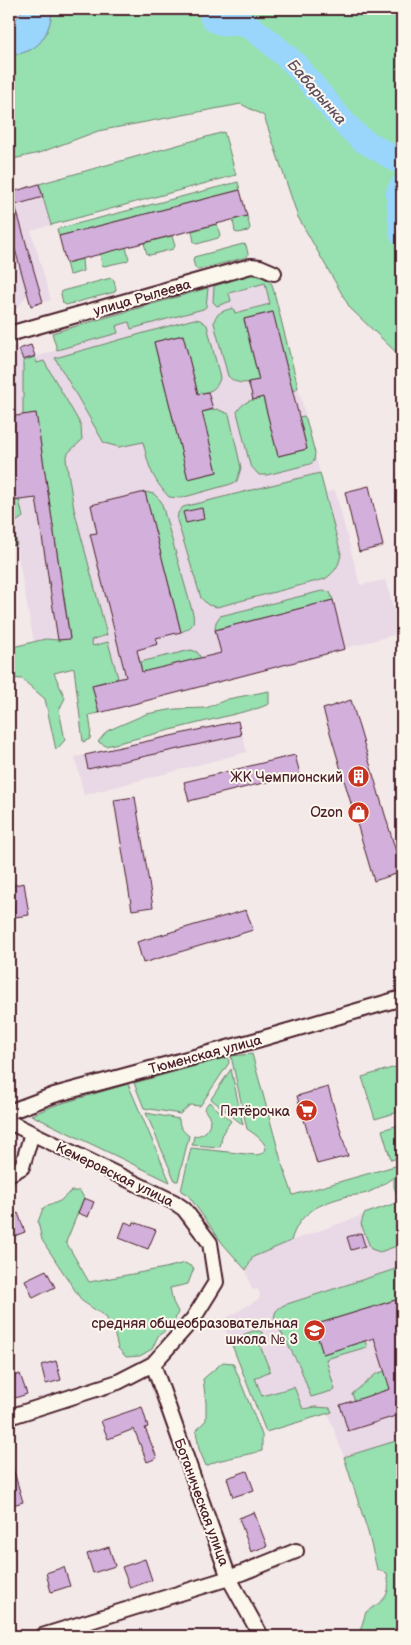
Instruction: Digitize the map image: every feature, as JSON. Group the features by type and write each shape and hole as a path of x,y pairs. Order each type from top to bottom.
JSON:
{"street":[{"name":"улица Рылеева","path":"9,334 251,266 260,267 274,273"},
{"name":"Тюменская улица","path":"9,1112 54,1095 402,998"},
{"name":"Кемеровская улица","path":"9,1122 174,1202 184,1209 210,1242 216,1282 193,1319 153,1364 118,1382 9,1418"},
{"path":"9,1174 22,1167 32,1133"},
{"name":"Ботаническая улица","path":"153,1364 229,1578 261,1636"},
{"path":"42,1636 229,1578 296,1551"}],"shaded area":[{"path":"39,184 51,225 31,231 51,300 31,306 27,295 17,308 9,311 9,193"},
{"path":"253,274 263,277 272,284 325,493 335,490 360,585 385,580 401,633 89,715 36,414 70,639 45,639 34,642 12,524 12,501 9,480 9,347 16,346 23,361 57,350 52,333"},
{"path":"238,721 247,752 84,795 75,757"},
{"name":"средняя общеобразовательная школа № 3","path":"402,1201 402,1439 344,1457 328,1413 266,1432 222,1321 259,1299 258,1289 252,1290 246,1270 253,1257 291,1241"}],"green space":[{"path":"53,9 402,9 402,358 350,308 298,217 264,116 241,104 98,131 39,153 9,160 9,55 28,51 40,42 48,28"},
{"path":"224,132 236,175 51,225 39,184"},
{"path":"238,182 240,190 59,236 57,229"},
{"path":"247,216 250,228 248,231 235,232 233,220"},
{"path":"217,224 220,235 218,238 197,244 194,242 192,231"},
{"path":"172,236 175,246 173,249 150,255 147,254 144,243"},
{"path":"243,244 246,245 247,257 198,270 195,268 194,257"},
{"path":"126,247 129,259 127,261 102,265 100,254"},
{"path":"82,259 83,271 69,274 66,263"},
{"path":"253,274 263,277 272,284 298,387 296,390 293,391 272,312 244,319 259,380 246,383 235,381 228,376 214,323 216,316 220,312 233,308 235,313 270,304 265,283 229,293 231,301 217,306 213,302 214,286"},
{"path":"111,278 114,280 115,292 66,305 63,303 62,291"},
{"path":"208,288 206,307 203,309 131,329 129,322 116,326 118,333 57,350 52,333"},
{"path":"194,319 200,320 207,325 220,378 212,390 198,394 183,335 154,342 188,479 217,472 202,412 217,409 229,414 241,468 237,481 231,484 181,498 169,497 158,483 152,471 143,442 119,447 104,443 55,358"},
{"path":"35,357 37,363 44,361 81,426 82,440 68,453 66,460 74,509 107,635 91,640 93,646 108,642 118,678 92,685 99,713 89,715 90,739 83,742 74,668 54,673 65,698 59,710 65,740 56,750 45,699 22,679 9,678 9,648 45,639 58,640 70,638 62,584 49,585 48,575 60,572 36,414 23,415 23,361"},
{"path":"263,397 278,456 307,449 299,417 304,416 315,453 314,461 310,464 267,475 259,475 250,465 237,412 245,403"},
{"path":"320,473 341,554 334,571 325,579 217,607 208,605 201,598 177,520 178,513 183,507"},
{"path":"9,480 12,501 19,500 23,517 13,524 17,545 9,546"},
{"path":"145,492 154,494 161,501 193,614 192,626 181,632"},
{"path":"322,591 330,592 333,600 215,630 216,622 220,616"},
{"path":"191,650 197,652 201,658 142,673 140,662"},
{"path":"269,691 269,704 259,708 106,746 98,742 107,731 146,714 175,709 206,708 228,699"},
{"path":"252,1054 282,1164 293,1195 402,1164 402,1190 398,1197 394,1187 394,1177 367,1193 328,1202 312,1210 299,1223 291,1241 253,1257 246,1270 223,1244 188,1195 181,1191 191,1148 256,1155 263,1153 265,1150 263,1142 247,1129 231,1056"},
{"path":"228,1057 229,1063 200,1106 190,1105 180,1114 144,1108 134,1083"},
{"path":"402,1065 402,1111 375,1119 362,1077"},
{"path":"231,1069 243,1125 211,1099"},
{"path":"128,1084 170,1182 31,1115 56,1105"},
{"path":"209,1102 231,1121 223,1132 220,1147 192,1145 194,1136 204,1133 208,1129 210,1118 204,1109"},
{"path":"146,1113 179,1119 182,1129 189,1136 178,1181 175,1181"},
{"path":"402,1124 402,1157 391,1160 382,1130"},
{"path":"71,1191 80,1191 84,1198 66,1242 89,1282 185,1263 194,1268 188,1284 170,1288 173,1302 178,1312 173,1325 158,1336 152,1349 140,1356 126,1357 118,1348 114,1332 106,1317 82,1301 42,1240 38,1222 43,1208 60,1201"},
{"path":"402,1201 402,1244 380,1252 371,1249 361,1224 364,1214"},
{"path":"402,1267 402,1298 314,1325 323,1354 365,1341 367,1347 326,1359 335,1390 311,1397 300,1367 275,1321 276,1311 284,1305"},
{"path":"253,1331 263,1333 262,1340 259,1343 270,1371 255,1378 262,1396 294,1387 303,1409 315,1407 330,1408 332,1412 266,1432 230,1340"},
{"path":"223,1362 233,1363 262,1435 262,1451 217,1461 206,1466 199,1449 196,1431 206,1420 203,1379"},
{"path":"385,1371 391,1389 355,1401 352,1394 376,1374"},
{"path":"402,1439 402,1629 387,1636 382,1636 379,1633 360,1631 366,1612 385,1597 388,1581 387,1573 377,1569 368,1532 344,1457"}],"water":[{"path":"23,9 53,9 48,28 40,42 28,51 9,55 9,25 16,20"}],"building":[{"path":"39,184 43,197 15,205 43,302 31,306 9,228 9,193"},
{"path":"240,190 247,216 66,263 59,236"},
{"path":"273,312 307,449 278,456 263,397 253,400 248,382 259,380 244,319"},
{"path":"183,335 198,394 208,392 213,409 202,412 217,472 188,479 154,342"},
{"path":"31,345 35,356 23,360 19,349"},
{"path":"36,413 70,639 58,640 36,498 12,501 9,480 9,417"},
{"path":"369,486 383,546 359,552 345,492"},
{"path":"145,492 181,632 156,638 158,644 137,650 142,672 221,653 215,630 333,600 345,649 99,713 92,685 126,677 90,534 97,533 91,505"},
{"path":"202,508 204,519 186,523 183,512"},
{"name":"ЖК Чемпионский","path":"351,700 402,872 374,881 323,709"},
{"path":"238,721 241,735 88,769 85,755"},
{"path":"295,755 300,774 189,801 184,782"},
{"path":"135,797 153,907 132,910 114,800"},
{"path":"24,883 29,915 15,917 10,886"},
{"path":"246,910 253,930 143,963 137,942"},
{"path":"328,1087 348,1156 317,1164 297,1096"},
{"path":"84,1198 94,1202 88,1217 78,1213"},
{"path":"18,1213 25,1232 9,1238 9,1217"},
{"path":"125,1222 133,1225 134,1222 156,1230 148,1249 119,1238"},
{"path":"361,1233 365,1246 351,1250 347,1237"},
{"path":"46,1270 55,1287 33,1298 25,1280"},
{"path":"402,1298 402,1414 348,1431 340,1405 390,1389 374,1338 323,1354 314,1325"},
{"path":"56,1361 61,1380 46,1384 41,1365"},
{"path":"20,1374 27,1394 12,1399 9,1389 9,1378"},
{"path":"142,1407 148,1427 145,1428 157,1458 147,1462 134,1429 108,1439 101,1421"},
{"path":"9,1465 12,1465 23,1502 9,1506"},
{"path":"247,1471 254,1490 233,1497 227,1478"},
{"path":"254,1512 267,1546 251,1552 239,1518"},
{"path":"109,1547 115,1566 93,1573 87,1554"},
{"path":"145,1559 152,1580 130,1588 122,1567"},
{"path":"64,1567 70,1586 51,1592 46,1573"}],"waterway":[{"name":"Бабарынка","path":"212,9 212,17 216,21 223,23 240,22 251,27 271,43 295,64 343,122 361,139 402,163"},
{"name":"Бабарынка","path":"402,186 398,193 402,234"}],"place":[{"name":"ЖК Чемпионский","path":"359,777"},
{"name":"Ozon","path":"359,812"},
{"name":"Пятёрочка","path":"306,1111"},
{"name":"средняя общеобразовательная школа № 3","path":"314,1331"}]}
